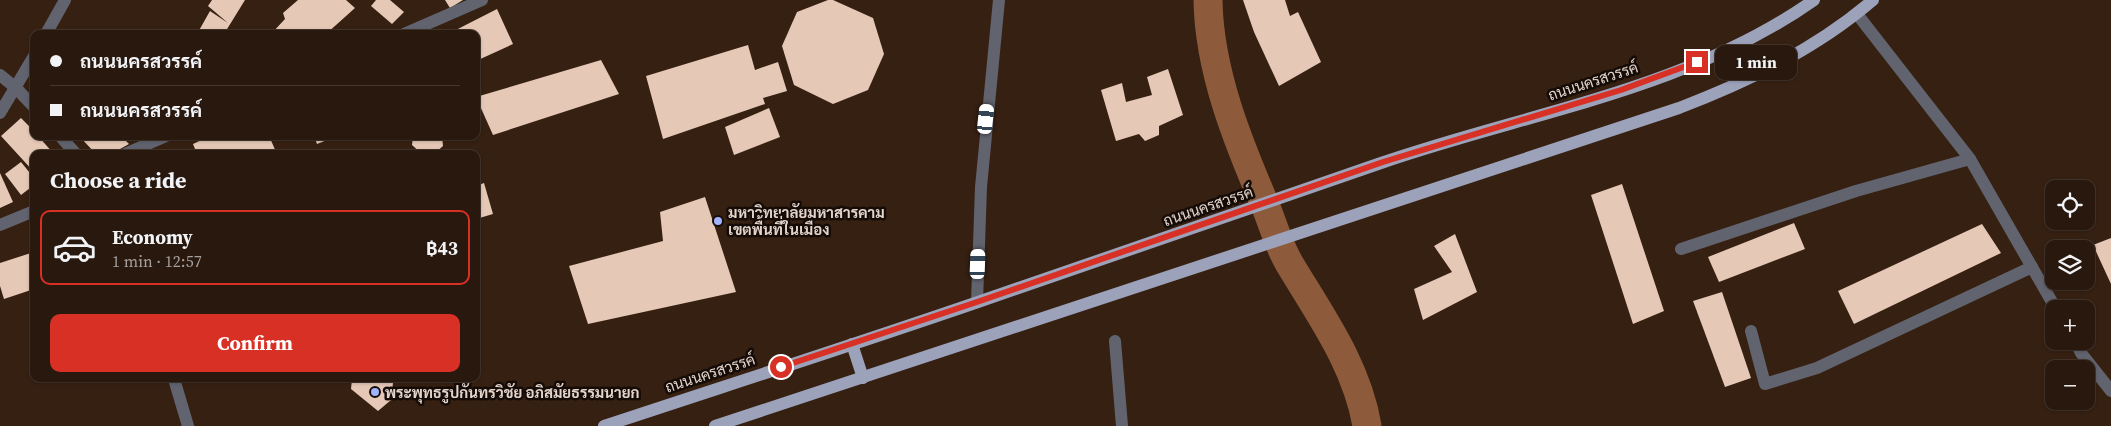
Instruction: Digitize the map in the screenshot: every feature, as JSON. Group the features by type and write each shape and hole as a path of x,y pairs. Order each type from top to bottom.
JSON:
{"main road":[{"name":"ถนนนครสวรรค์","path":"604,426 977,302 1295,194 1383,162 1621,90 1667,74 1755,36 1814,0"},
{"path":"715,426 1633,124 1726,90 1772,68 1815,43 1857,14 1873,0"},
{"path":"852,344 863,378"}],"street":[{"path":"48,30 65,0"},
{"path":"413,30 482,0"},
{"path":"977,302 981,187 999,0"},
{"path":"1857,14 1970,159 2051,300"},
{"path":"0,113 30,63"},
{"path":"0,75 30,103"},
{"path":"64,140 72,150"},
{"path":"134,150 157,140"},
{"path":"1681,249 1856,191 1970,159"},
{"path":"0,226 30,213"},
{"path":"1751,331 1765,384 1817,368 2032,267"},
{"path":"1115,341 1122,426"},
{"path":"2080,350 2111,391"},
{"path":"175,382 188,426"}],"building":[{"path":"212,0 245,0 226,30 199,30 210,11 228,23 208,6"},
{"path":"298,0 346,0 355,8 330,30 275,30 285,19 283,13"},
{"path":"376,0 390,0 404,12 392,24 371,6"},
{"path":"445,0 463,0 450,8"},
{"path":"828,0 833,0 873,18 884,54 868,90 833,104 794,85 782,46 797,12"},
{"path":"1243,0 1285,0 1290,16 1298,12 1321,62 1279,86 1254,32"},
{"path":"497,9 513,44 480,59 480,30 456,30"},
{"path":"748,45 755,70 778,62 787,91 763,98 765,104 663,139 646,76"},
{"path":"601,60 619,94 493,135 480,106 480,96"},
{"path":"1168,69 1183,115 1159,126 1159,135 1145,141 1139,134 1116,141 1101,90 1122,83 1126,102 1152,95 1147,77"},
{"path":"769,108 780,137 734,155 725,127"},
{"path":"21,118 30,127 30,140 42,140 50,150 30,150 30,168 1,136"},
{"path":"83,140 125,140 129,144 118,150 92,150"},
{"path":"202,140 271,140 275,150 195,150 193,144"},
{"path":"316,140 327,140 317,144"},
{"path":"413,140 442,140 443,146 438,150 418,150 412,145"},
{"path":"21,162 30,173 30,188 21,195 5,174"},
{"path":"0,173 13,202 0,208"},
{"path":"484,183 493,214 480,218 480,184"},
{"path":"1622,184 1664,311 1633,324 1591,195"},
{"path":"705,197 736,292 588,324 569,266 663,241 660,212"},
{"path":"1794,223 1805,249 1719,282 1708,257"},
{"path":"1982,224 2001,253 1854,324 1838,291"},
{"path":"1455,234 1477,292 1423,320 1414,289 1452,272 1434,246"},
{"path":"2111,238 2111,284 2095,249 2095,244"},
{"path":"30,253 30,290 4,299 0,286 0,263"},
{"path":"1722,292 1751,378 1725,387 1693,301"},
{"path":"352,382 393,383 391,400 378,411 351,389"}],"waterway":[{"path":"1208,0 1210,27 1219,80 1245,157 1285,256 1325,321 1346,361 1355,382 1367,426"}],"place":[{"name":"มหาวิทยาลัยมหาสารคาม เขตพื้นที่ในเมือง","path":"718,221"},
{"name":"พระพุทธรูปกันทรวิชัย อภิสมัยธรรมนายก","path":"375,392"}],"route":[{"path":"781,367 1295,194 1383,162 1621,90 1697,62"}]}
